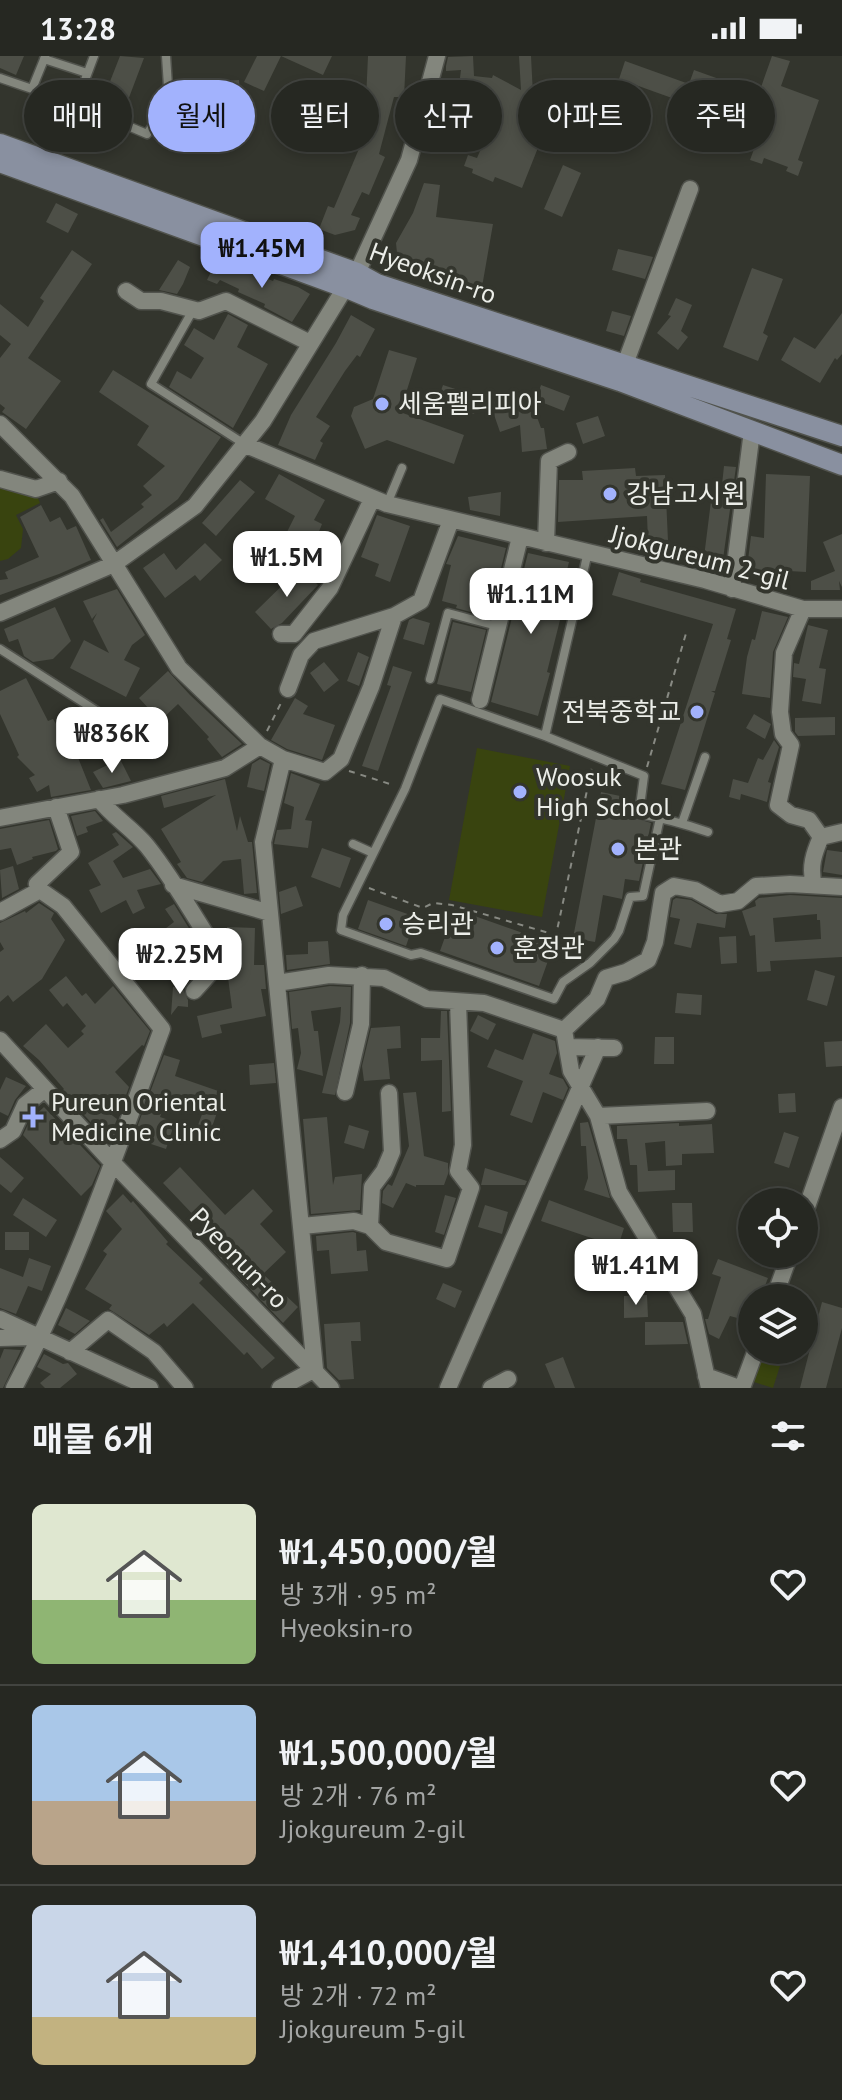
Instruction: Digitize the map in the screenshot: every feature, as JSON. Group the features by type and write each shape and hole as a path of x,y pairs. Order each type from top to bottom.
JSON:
{"street":[{"path":"0,613 114,564 195,506 246,445 352,280 409,160 437,56"},
{"name":"Hyeoksin-ro","path":"0,144 352,280"},
{"name":"Hyeoksin-ro","path":"0,162 352,280 377,284 622,373 842,436"},
{"path":"622,373 690,189"},
{"path":"126,291 141,301 161,301 199,311 226,301 310,343"},
{"name":"Hyeoksin-ro","path":"622,373 752,431 842,465"},
{"path":"0,424 72,496 179,668 260,746 283,759 325,772 341,759 371,687 394,616"},
{"path":"732,589 752,431"},
{"name":"Jjokgureum 2-gil","path":"246,445 379,501 803,609 842,609"},
{"path":"546,543 549,461 568,452"},
{"path":"0,479 36,489 59,481"},
{"path":"281,634 294,634 330,588 379,501"},
{"path":"288,689 301,655 314,641 394,616 421,601 451,520"},
{"path":"480,700 520,537"},
{"path":"803,609 784,653 780,712 783,734 791,745 778,805 791,815 809,820 821,837"},
{"path":"0,818 99,799 225,768 260,746"},
{"path":"280,1388 315,1369 263,842 283,759"},
{"path":"99,799 110,814 125,823 148,847 222,960 194,991"},
{"path":"14,1388 41,1337 162,1029 63,906 40,890 37,884 71,852 56,807"},
{"path":"821,837 842,832"},
{"path":"814,885 811,873 821,837"},
{"path":"173,885 270,913"},
{"path":"564,1030 597,999 606,978 648,960 655,942 663,893 674,886 695,890 720,904 738,901 756,886 842,887"},
{"path":"0,912 40,890"},
{"path":"277,983 329,975 384,978 427,999 484,1003 564,1030"},
{"path":"345,1092 361,1024 362,975"},
{"path":"302,1226 354,1221 370,1226 386,1242 447,1259 471,1188 458,1171 463,1145 458,1002"},
{"path":"564,1030 571,1071 598,1116 619,1192 693,1314 708,1382 741,1388 750,1364"},
{"name":"Pyeonun-ro","path":"0,1063 3,1043"},
{"name":"Pyeonun-ro","path":"3,1043 112,1162 331,1388"},
{"path":"448,1388 581,1087 606,1047 567,1047"},
{"path":"0,1140 13,1131 25,1105 45,1089"},
{"path":"370,1226 372,1187 384,1171 392,1152 389,1093"},
{"path":"814,1188 842,1110"},
{"path":"598,1116 707,1111"},
{"path":"0,1319 150,1388"},
{"path":"70,1352 108,1320 154,1352 185,1388"},
{"path":"0,1338 41,1337"},
{"path":"491,1388 508,1379"}],"lane":[{"path":"85,80 94,56"},
{"path":"132,128 147,134 169,101 166,56"},
{"path":"36,80 45,58 87,73"},
{"path":"0,78 24,86"},
{"path":"194,310 151,384 246,445"},
{"path":"379,501 402,468"},
{"path":"545,736 588,552"},
{"path":"430,679 448,613 498,626"},
{"path":"0,649 134,735"},
{"path":"660,818 643,896 630,897 614,939 590,963 563,982 554,999 421,953 411,955 341,930 343,915 405,789 440,699 545,736 644,776 639,814 660,818 682,823 708,832"},
{"path":"682,823 705,757"},
{"path":"353,844 373,853"}],"path":[{"path":"644,776 687,630"},
{"path":"260,746 288,689"},
{"path":"358,883 423,908 433,903 452,905 556,935 594,758"},
{"path":"333,766 405,789"}],"green space":[{"path":"0,482 35,491 40,503 16,515 23,529 21,548 8,559 0,561"},
{"path":"477,748 570,766 542,917 449,900"},
{"path":"760,1364 781,1364 773,1388 754,1382"}],"building":[{"path":"0,56 24,56 16,75 0,68"},
{"path":"120,56 144,58 132,90 132,80 111,80"},
{"path":"257,56 281,56 264,91 255,87 255,80 245,80"},
{"path":"281,56 332,56 323,75"},
{"path":"368,56 406,56 405,80 395,80 395,97 379,154 385,157 369,195 362,192 351,215 360,218 355,230 335,235 319,229 328,206 334,208 358,152 379,152 379,80 367,80"},
{"path":"473,56 474,76 492,78 493,75 518,88 518,152 536,152 522,188 495,177 493,182 464,166 468,155 477,158 480,152 502,152 502,80 460,80 461,70 446,71 448,57"},
{"path":"519,56 531,56 532,80 520,80"},
{"path":"772,56 790,61 781,86 819,100 798,160 803,162 798,176 786,171 788,167 764,158 762,164 750,160 753,152 775,152 775,80 764,80"},
{"path":"625,61 678,80 667,80 667,96 651,90 651,80 619,79"},
{"path":"694,70 722,80 690,80"},
{"path":"563,165 581,173 562,217 544,209"},
{"path":"424,183 440,185 436,217 493,224 482,287 402,261 397,253 396,243 413,213"},
{"path":"56,203 78,214 68,233 46,222"},
{"path":"618,249 653,257 645,279 612,270"},
{"path":"72,250 92,264 28,358 61,381 26,429 2,412 5,408 0,404 0,358 11,344 0,335 0,304 28,327 44,301 40,298"},
{"path":"217,259 310,294 292,322 264,307 265,304 238,292 239,289 220,280 217,284 207,280"},
{"path":"178,260 190,267 177,294 159,290"},
{"path":"752,268 783,279 763,333 768,336 758,361 723,347"},
{"path":"676,298 692,305 681,331 688,337 678,350 657,333 671,316 668,315"},
{"path":"612,311 631,316 624,336 606,331"},
{"path":"842,313 842,354 837,360 835,358 820,383 781,360 794,337 815,349"},
{"path":"228,314 248,325 237,347 268,364 233,428 169,387 177,371 191,379 204,358 184,345 194,328 214,340"},
{"path":"351,315 375,329 360,357 357,355 345,371 316,417 330,426 320,441 323,443 315,460 278,445 291,415"},
{"name":"세움펠리피아","path":"389,350 417,358 400,412 464,435 454,464 387,440 365,449 351,416 354,407 373,399"},
{"path":"113,370 221,437 178,499 117,547 100,520 103,518 111,532 144,507 141,504 152,495 143,486 165,466 137,445 149,426 99,392"},
{"path":"443,385 480,397 474,414 437,402"},
{"path":"541,385 570,396 564,411 536,400"},
{"path":"527,390 541,428 544,428 547,449 522,452 520,425 500,432 490,403"},
{"path":"598,416 605,436 583,444 576,423"},
{"path":"724,466 736,467 723,559 704,557 712,493 721,494"},
{"path":"635,468 636,476 665,475 668,541 648,541 647,516 558,522 559,480 583,480 582,471"},
{"path":"279,474 325,500 314,520 322,524 305,566 277,552 295,516 265,499"},
{"path":"766,474 810,476 806,572 771,570 770,580 746,576 751,536 764,538"},
{"path":"240,480 255,492 216,536 202,523"},
{"path":"501,492 500,516 470,510 468,497"},
{"path":"41,505 50,522 60,517 67,530 76,526 91,560 0,595 0,580 8,579 5,572 39,557 20,517"},
{"path":"377,515 410,526 390,582 375,576 379,564 361,557"},
{"path":"842,534 842,587 839,581 840,590 811,590 811,581 835,571 823,542"},
{"path":"458,536 506,548 489,617 442,601 451,565 446,564"},
{"path":"205,543 222,560 200,581 195,575 165,598 143,568 164,553 176,570"},
{"path":"528,553 569,562 556,615 561,616 547,672 550,673 538,716 491,702"},
{"path":"301,567 318,585 282,623 271,629 255,612"},
{"path":"619,572 641,579 640,582 736,609 727,639 731,640 715,691 711,691 715,693 685,790 661,784 713,624 612,595"},
{"path":"117,589 145,635 132,645 124,660 140,668 126,697 70,668 84,640 109,653 93,621 97,613 92,619 83,601"},
{"path":"55,607 71,641 53,659 33,662 24,656 18,639 9,642 4,629"},
{"path":"762,611 788,617 773,652 770,698 742,694 747,657"},
{"path":"413,618 430,623 424,645 403,639 409,620"},
{"path":"453,622 486,630 471,692 437,684"},
{"path":"808,625 828,630 819,668 826,669 821,704 802,701 806,679 793,677 794,663 799,664"},
{"path":"358,652 369,657 359,686 347,681"},
{"path":"324,662 339,680 324,692 310,673"},
{"path":"393,666 412,672 378,771 362,766 391,686 387,685"},
{"path":"168,671 242,744 222,757 207,739 209,737 178,704 160,721 139,698"},
{"path":"26,678 48,721 53,719 77,755 91,790 51,797 49,785 37,792 29,778 35,775 17,757 19,755 0,714 0,691"},
{"path":"295,698 308,706 303,714 335,725 322,760 287,749 271,740"},
{"path":"754,714 771,724 765,739 746,728"},
{"path":"835,717 835,735 798,736 795,732 795,718"},
{"path":"774,740 779,747 768,782 771,783 767,802 741,794 740,800 729,797 733,779 748,783 758,758 763,760"},
{"path":"120,759 131,781 103,788 93,772"},
{"path":"260,759 270,764 264,791 247,787 252,764"},
{"path":"291,773 320,784 305,820 312,821 308,848 274,844 277,830 291,829 294,807 284,803"},
{"path":"225,779 237,831 240,816 248,842 252,842 257,893 244,894 241,859 223,861 202,882 187,878 161,829 216,795 164,808 161,796"},
{"name":"본관","path":"601,792 625,797 622,814 651,823 639,881 625,879 622,899 603,895 595,942 573,938"},
{"path":"95,811 103,821 86,827 88,832 77,836 71,816"},
{"path":"49,820 56,851 32,857 17,865 11,848 0,850 0,829"},
{"path":"116,832 133,847 113,861 123,878 150,869 161,884 137,890 145,908 133,914 126,900 101,913 89,890 101,885 88,863 119,845 112,834"},
{"path":"322,848 351,858 340,888 311,877"},
{"path":"827,850 842,852 842,875 823,872"},
{"path":"13,866 19,889 2,898 0,870"},
{"path":"296,886 303,906 281,914 279,892"},
{"path":"790,895 842,898 842,957 770,961 771,971 757,972 755,935 750,936 742,911 756,906 755,901","holes":["817,914 817,920 820,920 821,939 775,942 773,918"]},
{"path":"676,898 691,900 716,914 727,914 725,928 697,923 691,948 674,944 680,919 670,917"},
{"name":"승리관","path":"368,900 416,917 406,946 358,929"},
{"path":"39,903 54,913 51,919 65,940 42,979 13,1002 8,995 0,1002 0,952 4,949 0,942 0,923 26,913"},
{"path":"174,904 208,959 200,965 186,945 168,960 159,948 133,963 120,940 136,929 145,944 174,922 165,909"},
{"name":"훈정관","path":"455,909 554,944 539,986 440,951"},
{"path":"227,927 255,928 254,965 264,965 266,989 261,989 266,1016 220,1025 222,1033 202,1038 197,1016 232,1008 227,970 233,960 226,947"},
{"path":"736,936 737,963 721,964 719,937"},
{"path":"328,941 330,964 287,970 286,955 308,954 308,942"},
{"path":"815,970 835,976 827,1006 807,1000"},
{"path":"187,974 190,979 183,989 188,1007 178,1006 171,1015 173,987 182,988"},
{"path":"66,976 82,996 86,993 95,1004 113,986 150,1031 144,1046 115,1072 129,1087 125,1098 109,1113 117,1119 109,1142 62,1091 64,1089 39,1060 23,1046 46,1024 68,1048 84,1034 81,1031 86,1026 67,1003 63,1007 49,990"},
{"path":"330,986 351,987 350,1023 335,1095 322,1093 341,1007 311,1011 314,1031 318,1031 323,1076 297,1069 301,1053 298,1028 292,1029 289,992"},
{"path":"677,993 702,995 701,1015 675,1013"},
{"path":"441,1011 447,1011 451,1111 442,1112 442,1060 421,1061 421,1038 440,1038"},
{"path":"478,1015 496,1024 488,1040 470,1031"},
{"path":"400,1026 401,1048 387,1049 390,1079 364,1081 362,1066 371,1028"},
{"path":"533,1033 555,1041 557,1053 549,1074 563,1079 568,1088 563,1100 543,1092 532,1123 510,1115 523,1081 487,1067 495,1049 523,1060"},
{"path":"655,1037 674,1037 674,1064 654,1064"},
{"path":"842,1041 842,1066 826,1067 824,1042"},
{"path":"164,1055 180,1060 175,1076 224,1093 208,1138 195,1133 204,1109 168,1096 160,1117 175,1122 166,1149 133,1138"},
{"path":"274,1063 276,1083 250,1085 249,1065"},
{"path":"6,1077 26,1086 8,1116 0,1112 0,1090"},
{"path":"416,1092 424,1156 448,1163 448,1174 444,1185 416,1187 406,1183 393,1208 382,1203 383,1191 388,1184 392,1186 409,1146 403,1093"},
{"path":"795,1093 796,1112 779,1113 778,1094"},
{"path":"44,1107 100,1166 92,1185 81,1196 23,1135 30,1120"},
{"path":"327,1117 333,1185 335,1177 362,1174 360,1210 311,1214 303,1119"},
{"path":"588,1122 610,1198 584,1190 588,1178 586,1146 581,1146 580,1123"},
{"path":"679,1123 679,1126 712,1124 714,1153 682,1154 682,1165 666,1166 665,1141 645,1143 648,1171 675,1170 675,1190 638,1192 637,1165 630,1165 627,1139 617,1139 617,1126"},
{"path":"349,1125 369,1131 364,1149 344,1143"},
{"path":"784,1132 799,1137 789,1168 774,1163"},
{"path":"0,1157 24,1178 11,1193 0,1184"},
{"path":"180,1167 225,1215 253,1189 273,1211 260,1224 286,1252 263,1274 298,1307 283,1323 214,1251 221,1244 163,1183"},
{"path":"485,1168 527,1181 525,1185 481,1185"},
{"path":"123,1194 131,1203 133,1201 168,1242 166,1244 203,1279 199,1283 275,1358 262,1369 193,1303 167,1327 164,1323 149,1335 109,1309 112,1305 85,1289 107,1254 103,1251 122,1229 106,1211"},
{"path":"445,1195 456,1198 444,1235 435,1232"},
{"path":"23,1198 57,1220 46,1237 13,1215"},
{"path":"549,1200 624,1228 618,1247 541,1221"},
{"path":"672,1203 692,1203 693,1232 673,1232"},
{"path":"485,1205 508,1212 502,1234 478,1227"},
{"path":"5,1232 29,1232 29,1250 5,1250"},
{"path":"356,1233 357,1251 366,1250 368,1271 331,1274 329,1250 317,1251 316,1236"},
{"path":"29,1258 51,1266 42,1291 28,1286 16,1314 0,1308 0,1268 23,1277"},
{"path":"718,1259 768,1278 766,1284 738,1284 738,1318 730,1316 719,1339 709,1334 705,1319 708,1319 721,1277 712,1274"},
{"path":"443,1283 462,1291 455,1308 436,1299"},
{"path":"647,1295 648,1317 624,1318 624,1296"},
{"path":"822,1302 842,1308 842,1328 826,1388 800,1388 806,1364 818,1364 818,1318"},
{"path":"66,1308 90,1321 75,1334 58,1325"},
{"path":"360,1322 361,1341 351,1341 354,1379 339,1380 327,1368 324,1324"},
{"path":"645,1322 683,1322 688,1344 645,1345"},
{"path":"4,1349 21,1350 3,1388 0,1388 0,1359"},
{"path":"44,1354 63,1364 68,1363 77,1374 60,1388 45,1388 40,1383 51,1374 37,1367"},
{"path":"563,1357 575,1388 555,1388 545,1364"}],"place":[{"name":"세움펠리피아","path":"382,404"},
{"name":"강남고시원","path":"610,494"},
{"name":"전북중학교","path":"697,712"},
{"name":"Woosuk High School","path":"520,792"},
{"name":"본관","path":"618,849"},
{"name":"승리관","path":"386,924"},
{"name":"훈정관","path":"497,948"},
{"name":"Pureun Oriental Medicine Clinic","path":"33,1117"}]}
